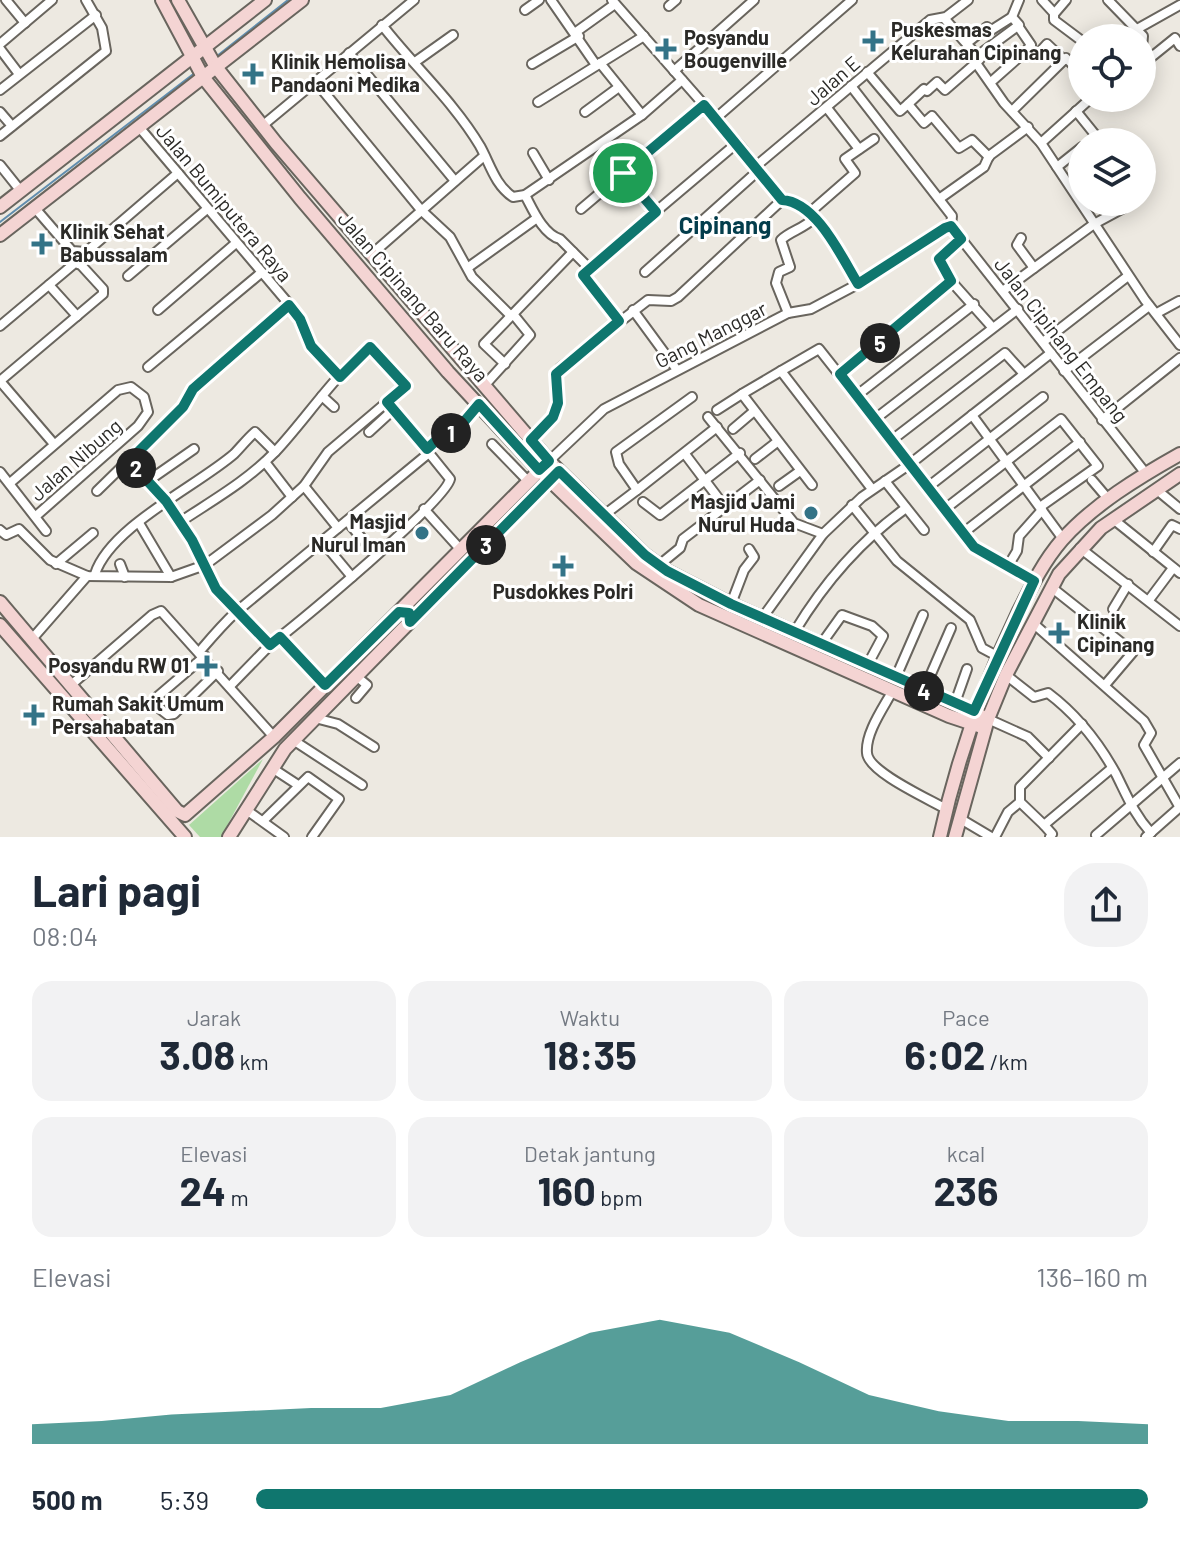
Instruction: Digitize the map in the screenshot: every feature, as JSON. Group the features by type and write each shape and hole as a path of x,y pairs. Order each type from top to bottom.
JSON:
{"main road":[{"name":"Jalan Cipinang Baru Raya","path":"162,0 198,67 300,198 479,404 549,470 650,576 699,605 822,643 955,703 972,718"},
{"name":"Jalan Cipinang Baru Raya","path":"178,0 210,58 262,126 531,440 549,470 604,515 658,566 763,617 792,634 798,647 893,690 989,724"},
{"path":"0,235 139,127 265,0"},
{"path":"0,207 210,58 302,0"},
{"path":"940,837 972,718 997,656 1034,581 1063,539 1109,500 1180,454"},
{"path":"0,602 177,811 185,815 274,737 527,480 549,470"},
{"path":"229,837 244,809 293,740 429,603 549,470"},
{"path":"955,837 1006,675 1051,587 1080,548 1113,519 1180,474"},
{"path":"420,592 419,600 429,603"},
{"path":"399,612 409,613 410,622"},
{"path":"0,625 185,837"},
{"path":"119,763 129,754"}],"street":[{"path":"6,0 25,23"},
{"path":"19,74 1,52 25,23 52,0"},
{"path":"0,136 106,51 96,15 86,0"},
{"path":"262,126 414,0"},
{"path":"525,10 539,0"},
{"path":"551,0 598,64 642,115"},
{"path":"674,71 754,0"},
{"path":"716,118 852,0"},
{"path":"968,0 944,18 967,43 1012,111 1068,180"},
{"path":"967,43 987,27 990,31 1012,17 1019,0"},
{"path":"1042,0 1054,13"},
{"path":"1066,0 1054,13 1054,20 1068,30"},
{"path":"1108,0 1131,24"},
{"path":"532,64 578,34 613,1 716,118 782,200 795,202 811,216 858,284"},
{"path":"1149,24 1180,5"},
{"path":"0,90 96,15"},
{"path":"991,82 1031,45 1012,17"},
{"name":"Jalan E","path":"645,272 867,72 930,20 944,18"},
{"path":"382,25 415,62 484,156 496,179 513,197 525,195 549,180 642,115 682,80"},
{"path":"867,72 900,111 924,89 927,91 937,82 945,90 1018,26"},
{"path":"415,62 453,35"},
{"path":"538,102 644,36"},
{"path":"1156,53 1175,38 1180,46"},
{"path":"1026,51 1031,56 1035,52 1038,54 1047,44 1068,62"},
{"path":"349,53 455,181"},
{"path":"1012,111 1064,60"},
{"path":"315,81 421,210 450,237 470,266 472,277 530,335 484,386"},
{"name":"Jalan Cipinang Empang","path":"851,86 939,199 953,220 951,226 1147,475"},
{"path":"585,112 619,87"},
{"path":"908,104 924,123 932,116 959,148 972,140 989,157"},
{"path":"581,209 704,105"},
{"path":"827,108 859,149"},
{"path":"0,112 12,126"},
{"path":"1041,143 1075,112"},
{"name":"Jalan Bumiputera Raya","path":"139,127 289,305 300,319 311,346 340,377"},
{"path":"939,199 984,167 989,157 1028,127"},
{"path":"811,216 855,173 845,160 874,139"},
{"path":"619,321 584,278 589,268 737,143"},
{"path":"533,153 549,180"},
{"path":"372,254 484,156"},
{"path":"1057,167 1068,158"},
{"path":"0,165 20,190"},
{"path":"34,207 72,251 80,254 178,173"},
{"path":"623,173 656,212"},
{"path":"525,195 537,218 589,268"},
{"path":"531,440 553,417 558,403 556,377 560,368 652,298 671,301 678,297 782,200"},
{"path":"128,276 207,209"},
{"name":"Gang Manggar","path":"549,470 604,409 788,313 776,283 779,272 790,267 781,240 788,233 798,232 811,216"},
{"path":"1090,216 1128,276 1180,345"},
{"path":"1004,290 1109,216"},
{"path":"470,266 537,218"},
{"path":"788,313 811,309 858,284 951,226"},
{"path":"1021,238 1017,245 1034,268"},
{"path":"961,239 939,259 951,281 992,327"},
{"path":"158,310 236,243"},
{"path":"505,364 484,344 573,252"},
{"path":"0,326 77,263 103,291 0,381 54,444 10,483"},
{"path":"148,367 261,273"},
{"path":"1043,342 1128,276"},
{"path":"840,374 951,281"},
{"path":"49,285 77,316"},
{"path":"1157,313 1179,301"},
{"path":"856,396 974,304"},
{"path":"97,491 183,407 193,389 289,305"},
{"path":"1064,371 1149,306"},
{"path":"875,419 1018,309"},
{"path":"633,310 677,370"},
{"path":"180,522 223,496 265,462 322,396 372,348 406,386 369,432"},
{"path":"717,410 819,349 963,533 982,553 1034,581"},
{"path":"892,440 1005,353 1024,374"},
{"path":"763,617 823,534 852,505 910,464 1051,353"},
{"path":"1102,420 1180,358"},
{"path":"781,371 872,489"},
{"name":"Jalan Nibung","path":"36,516 138,426 148,412 148,403 134,388 118,390 54,444"},
{"path":"742,394 812,485"},
{"path":"322,396 334,407"},
{"path":"637,490 619,464 616,452 692,397"},
{"path":"928,487 1043,397"},
{"path":"218,671 174,714 165,713 155,705 157,697 202,654 213,632 347,521 428,451 442,435 457,430 479,404"},
{"path":"230,686 270,645 352,577 451,482 390,406"},
{"path":"0,530 6,535 19,529 56,564 91,575 171,577 205,565 304,486 328,452 390,406"},
{"path":"733,429 753,412"},
{"path":"972,415 1063,539"},
{"path":"708,417 794,523 823,534"},
{"path":"945,509 1061,419 1098,466 1041,508 1019,536 1017,551 1008,566"},
{"path":"604,515 717,427"},
{"path":"32,639 91,575 101,559 139,523 235,453 255,432 275,452"},
{"path":"755,459 777,442"},
{"path":"963,533 1080,442"},
{"path":"492,444 527,480"},
{"path":"148,481 194,449"},
{"path":"643,502 660,515 740,453"},
{"path":"685,454 725,507"},
{"path":"129,461 166,501 205,565 210,581 270,645"},
{"path":"265,462 292,497"},
{"path":"779,486 800,471"},
{"path":"0,472 46,531"},
{"path":"658,566 680,548 683,539 760,480"},
{"path":"1092,480 1109,500"},
{"path":"885,481 924,530"},
{"path":"304,486 338,528"},
{"path":"1157,490 1180,509"},
{"path":"852,505 897,561 970,620 982,648 997,656"},
{"path":"792,634 829,582 872,532 906,508"},
{"path":"424,509 461,550"},
{"path":"1113,519 1177,568 1149,600"},
{"path":"347,521 376,555"},
{"path":"139,523 171,577"},
{"path":"1153,552 1172,525 1180,529"},
{"path":"56,564 93,533"},
{"path":"322,541 352,577"},
{"path":"1080,548 1180,626"},
{"path":"731,604 744,570 754,557 749,549"},
{"path":"120,564 125,577"},
{"path":"1113,609 1128,584"},
{"path":"1051,587 1133,652 1105,685"},
{"path":"71,685 157,611 166,614 274,737"},
{"path":"822,643 842,615 872,626 883,636 868,664"},
{"path":"896,677 923,615"},
{"path":"1006,675 1034,697 1048,693 1082,724 1112,768 1130,807 1148,835 1180,807 1143,742 1151,731 1105,685 1034,624"},
{"path":"924,690 951,628"},
{"path":"280,637 325,685"},
{"path":"955,703 967,669"},
{"path":"356,676 367,685 356,698"},
{"path":"893,690 870,736 866,749 869,760 878,770 946,809"},
{"path":"315,718 338,724 374,747"},
{"path":"989,724 1024,735 1049,758"},
{"path":"1050,837 1052,834 1020,802 1020,787 1082,724"},
{"path":"293,740 362,785"},
{"path":"1096,835 1180,763"},
{"path":"272,768 298,785"},
{"path":"1044,825 1112,768"},
{"path":"264,820 308,777 339,798 312,837"},
{"path":"959,818 993,837 1008,812 1020,802"},
{"path":"244,809 264,820 284,837"}],"green space":[{"path":"263,759 221,837 200,837 189,825"}],"waterway":[{"path":"217,56 288,0"},
{"path":"0,222 196,72"}],"place":[{"name":"Puskesmas Kelurahan Cipinang","path":"873,41"},
{"name":"Posyandu Bougenville","path":"666,49"},
{"name":"Klinik Hemolisa Pandaoni Medika","path":"253,74"},
{"name":"Klinik Sehat Babussalam","path":"42,244"},
{"name":"Masjid Jami Nurul Huda","path":"811,513"},
{"name":"Masjid Nurul Iman","path":"422,533"},
{"name":"Pusdokkes Polri","path":"563,566"},
{"name":"Klinik Cipinang","path":"1059,633"},
{"name":"Posyandu RW 01","path":"207,666"},
{"name":"Rumah Sakit Umum Persahabatan","path":"34,715"}],"district":[{"name":"Cipinang","path":"725,226"}],"route":[{"path":"704,105 782,200 795,202 828,235 858,284 945,228 951,226 961,239 939,259 951,281 912,318 840,374 974,547 1034,581 974,711 731,604 658,566 559,471 410,622 409,613 399,612 325,685 280,637 270,645 236,612 210,581 192,540 166,501 129,461 183,407 193,389 289,305 300,319 311,346 340,377 372,348 406,386 387,402 427,449 442,435 454,433 479,404 539,470 549,461 531,440 553,417 557,408 556,374 619,321 583,275 656,212 623,173 704,105"}]}
